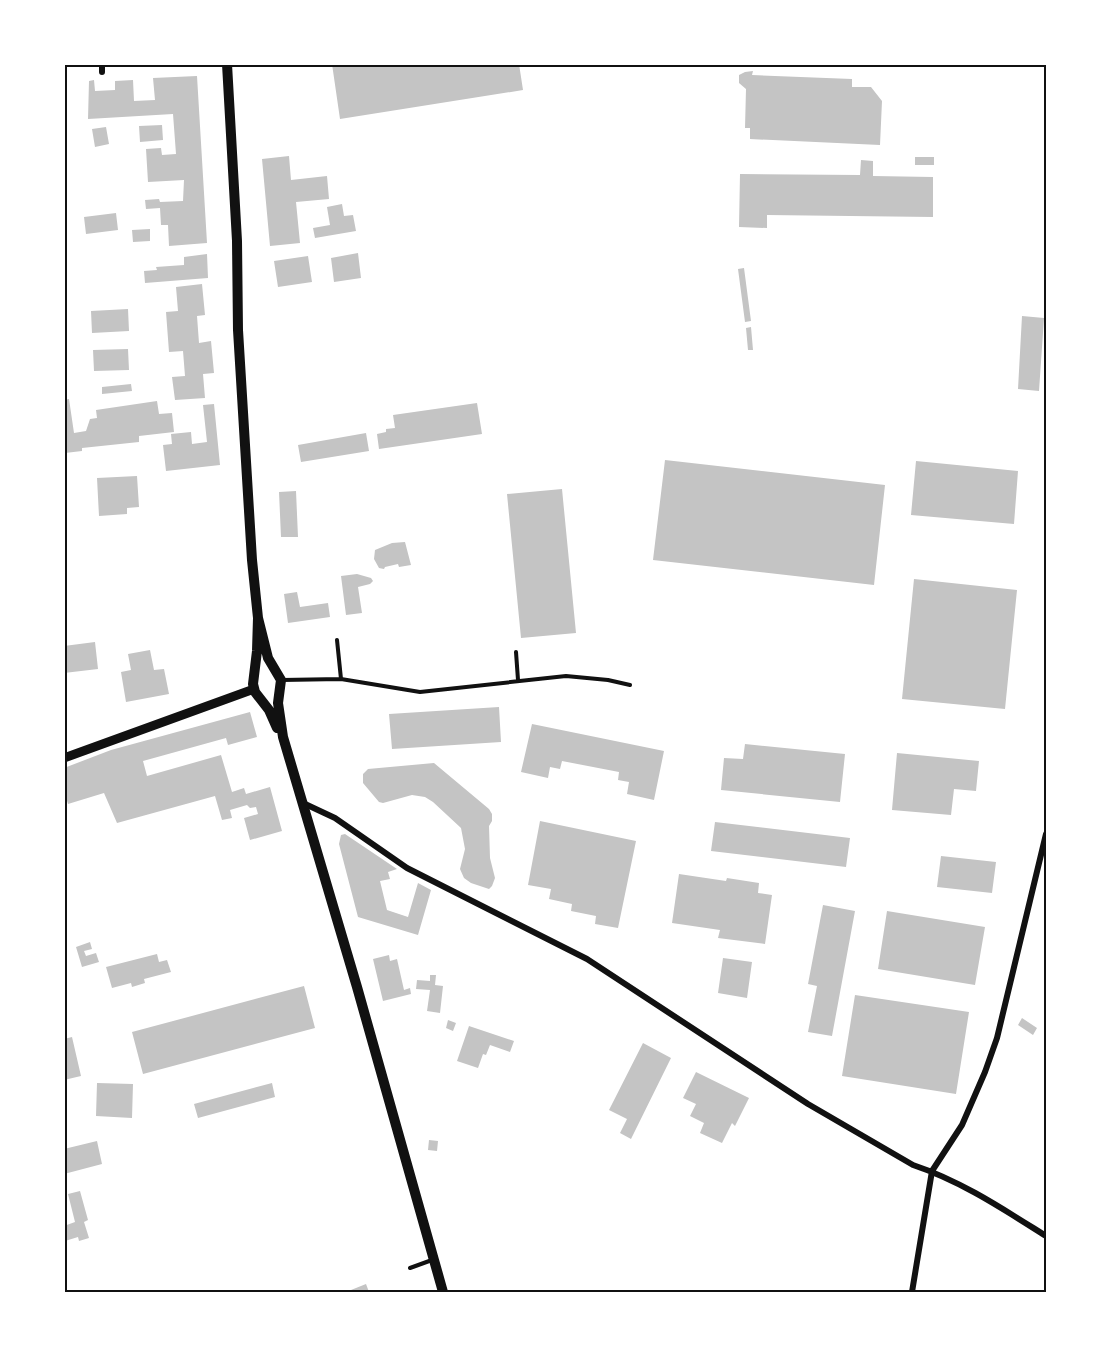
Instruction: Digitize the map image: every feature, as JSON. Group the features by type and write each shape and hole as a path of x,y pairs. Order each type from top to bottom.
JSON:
{"main road":[{"path":"227,64 237,241 239,341 252,560 258,618 255,688 284,737"},
{"path":"258,618 268,658 280,680 278,703 284,737 357,987 442,1293"},
{"path":"264,670 280,680 272,698 264,698 255,688 256,675 264,670"}],"street":[{"path":"102,64 102,72"},
{"path":"64,758 255,688"},
{"path":"303,803 335,818 407,868 587,959 808,1104 913,1165 968,1188 1047,1236"},
{"path":"912,1293 932,1171 962,1125 997,1038 1047,834"}],"lane":[{"path":"336,640 341,679"},
{"path":"516,652 518,680"},
{"path":"280,680 341,679 420,692 518,680 580,676 630,685"},
{"path":"411,1268 433,1260"}],"building":[{"path":"332,64 519,64 523,90 340,119"},
{"path":"753,71 752,75 852,79 852,87 871,87 882,101 880,145 750,139 750,128 745,128 746,89 739,83 739,75"},
{"path":"197,76 207,243 169,246 168,225 161,225 160,208 146,209 145,200 183,201 184,180 148,182 146,149 161,148 162,155 176,154 173,114 88,119 89,81 94,80 95,91 115,90 115,81 133,80 134,101 155,100 153,78"},
{"path":"162,125 163,140 140,142 139,126"},
{"path":"106,127 109,144 95,147 92,129"},
{"path":"289,156 291,180 327,176 329,199 296,202 300,243 270,246 262,159"},
{"path":"915,157 934,157 934,165 915,165"},
{"path":"861,160 873,161 873,176 933,177 933,217 767,215 767,228 739,227 740,174 860,175"},
{"path":"342,204 344,216 353,215 356,231 315,238 313,228 330,225 327,207"},
{"path":"116,213 118,230 86,234 84,217"},
{"path":"150,229 150,241 133,242 132,230"},
{"path":"358,253 361,278 334,282 331,258"},
{"path":"207,254 208,278 145,283 144,271 157,270 156,267 184,265 184,257"},
{"path":"308,256 312,282 278,287 274,261"},
{"path":"744,268 751,321 745,322 738,269"},
{"path":"202,284 205,315 197,316 199,343 211,341 214,373 203,374 205,398 175,400 172,377 185,376 183,351 169,352 166,312 178,311 176,287"},
{"path":"128,309 129,331 92,333 91,311"},
{"path":"1022,316 1044,318 1039,391 1018,389"},
{"path":"751,327 753,350 748,350 746,328"},
{"path":"128,349 129,370 94,371 93,350"},
{"path":"131,384 132,391 102,394 102,387"},
{"path":"69,399 74,433 86,431 90,419 97,418 96,410 157,401 159,414 172,413 174,432 139,436 139,442 82,448 82,451 65,453 64,400"},
{"path":"477,403 482,434 379,449 377,434 386,432 386,429 395,428 393,415"},
{"path":"214,404 220,465 166,471 163,445 172,444 171,434 191,432 192,444 207,442 203,405"},
{"path":"366,433 369,451 301,462 298,445"},
{"path":"665,460 885,485 874,585 653,560"},
{"path":"916,461 1018,471 1014,524 911,515"},
{"path":"137,476 139,507 127,508 127,514 99,516 97,478"},
{"path":"562,489 576,633 521,638 507,494"},
{"path":"296,491 298,537 281,537 279,492"},
{"path":"405,542 411,565 399,567 398,564 384,569 379,568 374,559 375,550 392,543"},
{"path":"357,574 371,578 373,581 358,587 362,613 346,615 341,576"},
{"path":"914,579 1017,590 1005,709 902,699"},
{"path":"297,592 300,607 328,603 330,617 288,623 284,594"},
{"path":"95,642 98,669 64,673 64,646"},
{"path":"150,650 154,670 164,669 169,694 126,702 121,672 131,670 128,654"},
{"path":"499,707 501,742 392,749 389,714"},
{"path":"250,712 257,737 228,745 226,738 143,761 147,776 221,755 232,792 244,788 246,794 270,787 282,831 250,840 244,818 258,814 256,807 250,808 247,805 230,810 232,818 222,820 215,796 117,823 104,793 68,804 64,791 64,768 111,750"},
{"path":"532,724 664,751 654,800 627,794 629,782 618,780 619,772 562,761 560,769 550,767 548,778 521,772"},
{"path":"745,744 845,754 840,802 721,790 724,758 743,759"},
{"path":"897,753 979,761 976,791 954,789 951,815 892,810"},
{"path":"434,763 492,814 489,826 490,858 495,878 489,889 464,878 460,869 465,849 461,828 433,802 425,797 412,795 383,803 379,802 363,783 363,774 368,769"},
{"path":"540,821 636,841 618,928 595,924 596,916 571,911 572,904 549,899 551,889 528,885"},
{"path":"715,822 850,838 846,867 711,851"},
{"path":"345,834 397,869 388,872 390,879 380,881 387,910 408,917 418,883 431,890 418,935 358,917 339,844 341,835"},
{"path":"941,856 996,862 992,893 937,887"},
{"path":"679,874 759,883 758,893 772,895 765,944 718,938 720,930 672,923"},
{"path":"823,905 855,911 832,1036 808,1032 817,986 808,984"},
{"path":"887,911 985,927 975,985 878,969"},
{"path":"90,942 92,949 84,951 86,956 96,953 99,962 82,967 76,947"},
{"path":"157,954 159,962 167,960 171,972 144,979 145,983 132,987 131,983 112,988 106,967"},
{"path":"389,955 390,961 397,959 404,990 410,988 411,994 383,1001 373,959"},
{"path":"723,958 752,962 747,998 718,993"},
{"path":"430,975 436,975 435,985 443,986 440,1013 427,1011 430,990 416,989 417,980 430,981"},
{"path":"304,986 315,1028 143,1074 132,1032"},
{"path":"855,995 969,1012 956,1094 842,1076"},
{"path":"1022,1018 1037,1028 1033,1035 1018,1025"},
{"path":"448,1020 456,1023 453,1031 446,1028"},
{"path":"469,1026 514,1041 510,1052 490,1045 486,1055 483,1054 478,1068 457,1061"},
{"path":"72,1037 81,1076 64,1080 64,1039"},
{"path":"643,1043 671,1058 631,1139 620,1133 627,1119 609,1110"},
{"path":"696,1072 749,1098 735,1126 732,1123 722,1143 700,1133 704,1123 690,1116 696,1104 683,1098"},
{"path":"97,1083 133,1084 132,1118 96,1116"},
{"path":"272,1083 275,1097 198,1118 194,1104"},
{"path":"429,1140 438,1141 437,1151 428,1150"},
{"path":"97,1141 102,1164 64,1174 64,1149"},
{"path":"80,1191 88,1220 84,1222 89,1238 79,1241 78,1237 65,1241 64,1226 75,1222 68,1194"},
{"path":"366,1284 369,1292 346,1292"}]}
